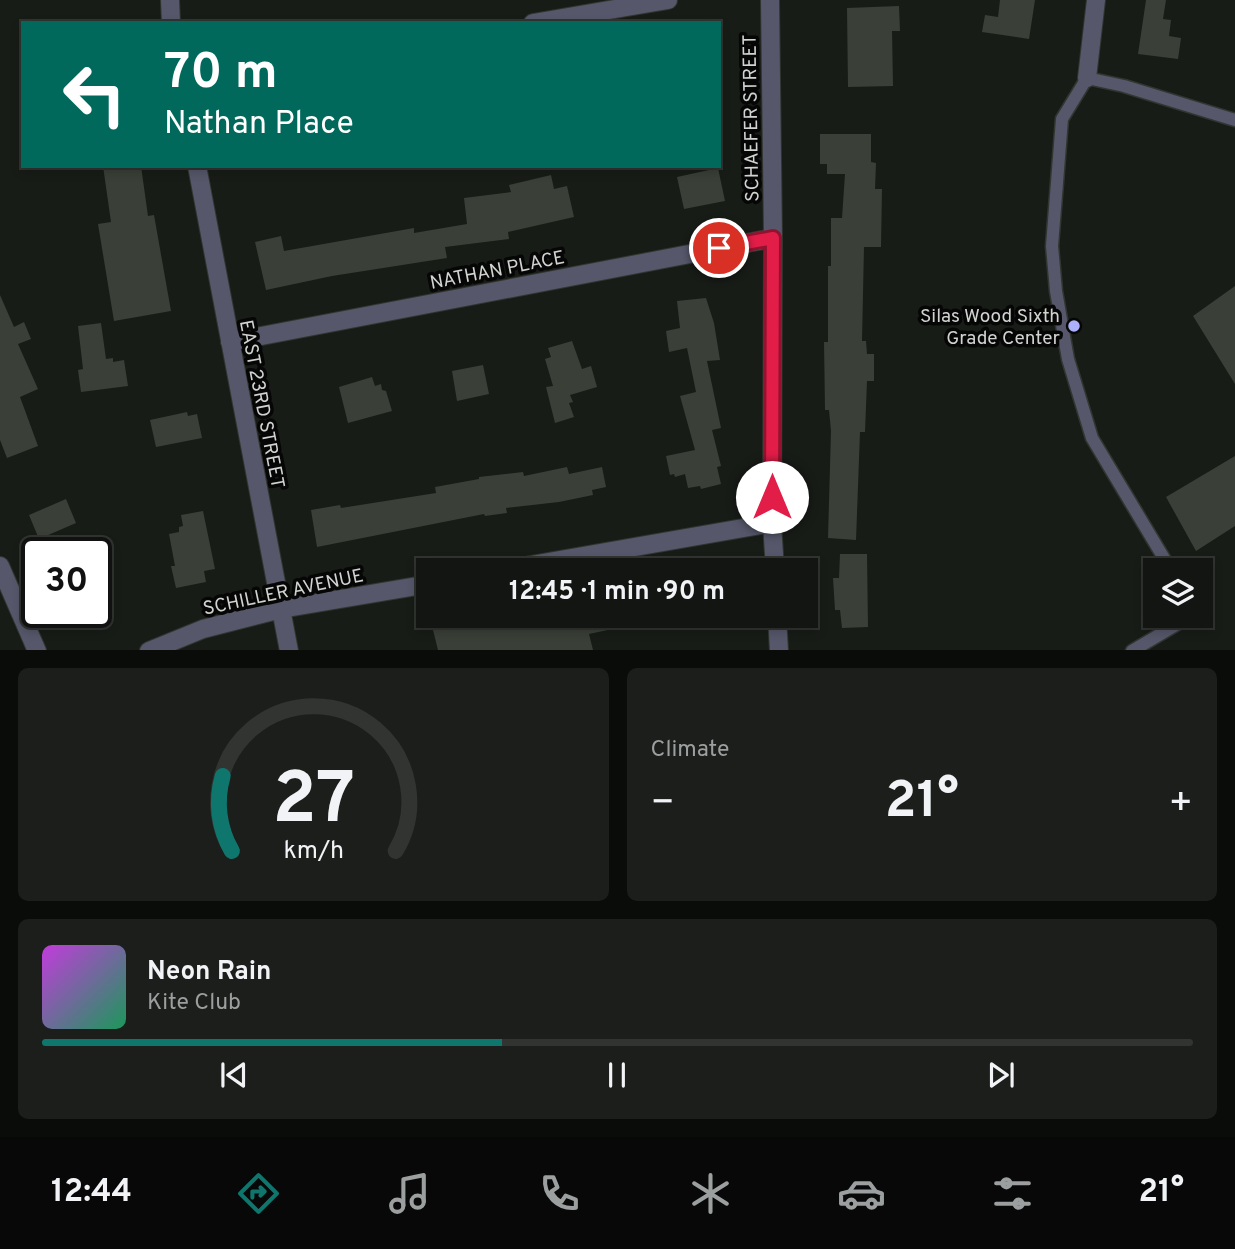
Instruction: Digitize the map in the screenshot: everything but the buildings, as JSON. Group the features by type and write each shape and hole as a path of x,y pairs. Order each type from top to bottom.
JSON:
{"street":[{"path":"170,0 172,21"},
{"path":"545,21 668,0"},
{"name":"SCHAEFER STREET","path":"770,0 774,558"},
{"path":"1087,78 1096,0"},
{"name":"EAST 23RD STREET","path":"197,168 289,650"},
{"name":"NATHAN PLACE","path":"230,342 773,238"},
{"path":"572,558 772,523"},
{"path":"0,566 37,650"},
{"name":"SCHILLER AVENUE","path":"149,650 203,629 281,609 416,586"},
{"path":"778,628 779,650"}],"lane":[{"path":"1164,558 1092,438 1068,359 1056,291 1052,246 1062,119 1087,78 1124,86 1235,120"},
{"path":"1132,650 1170,628"}],"place":[{"name":"Silas Wood Sixth Grade Center","path":"1074,326"}],"route":[{"path":"719,248 773,238 772,497"}]}
